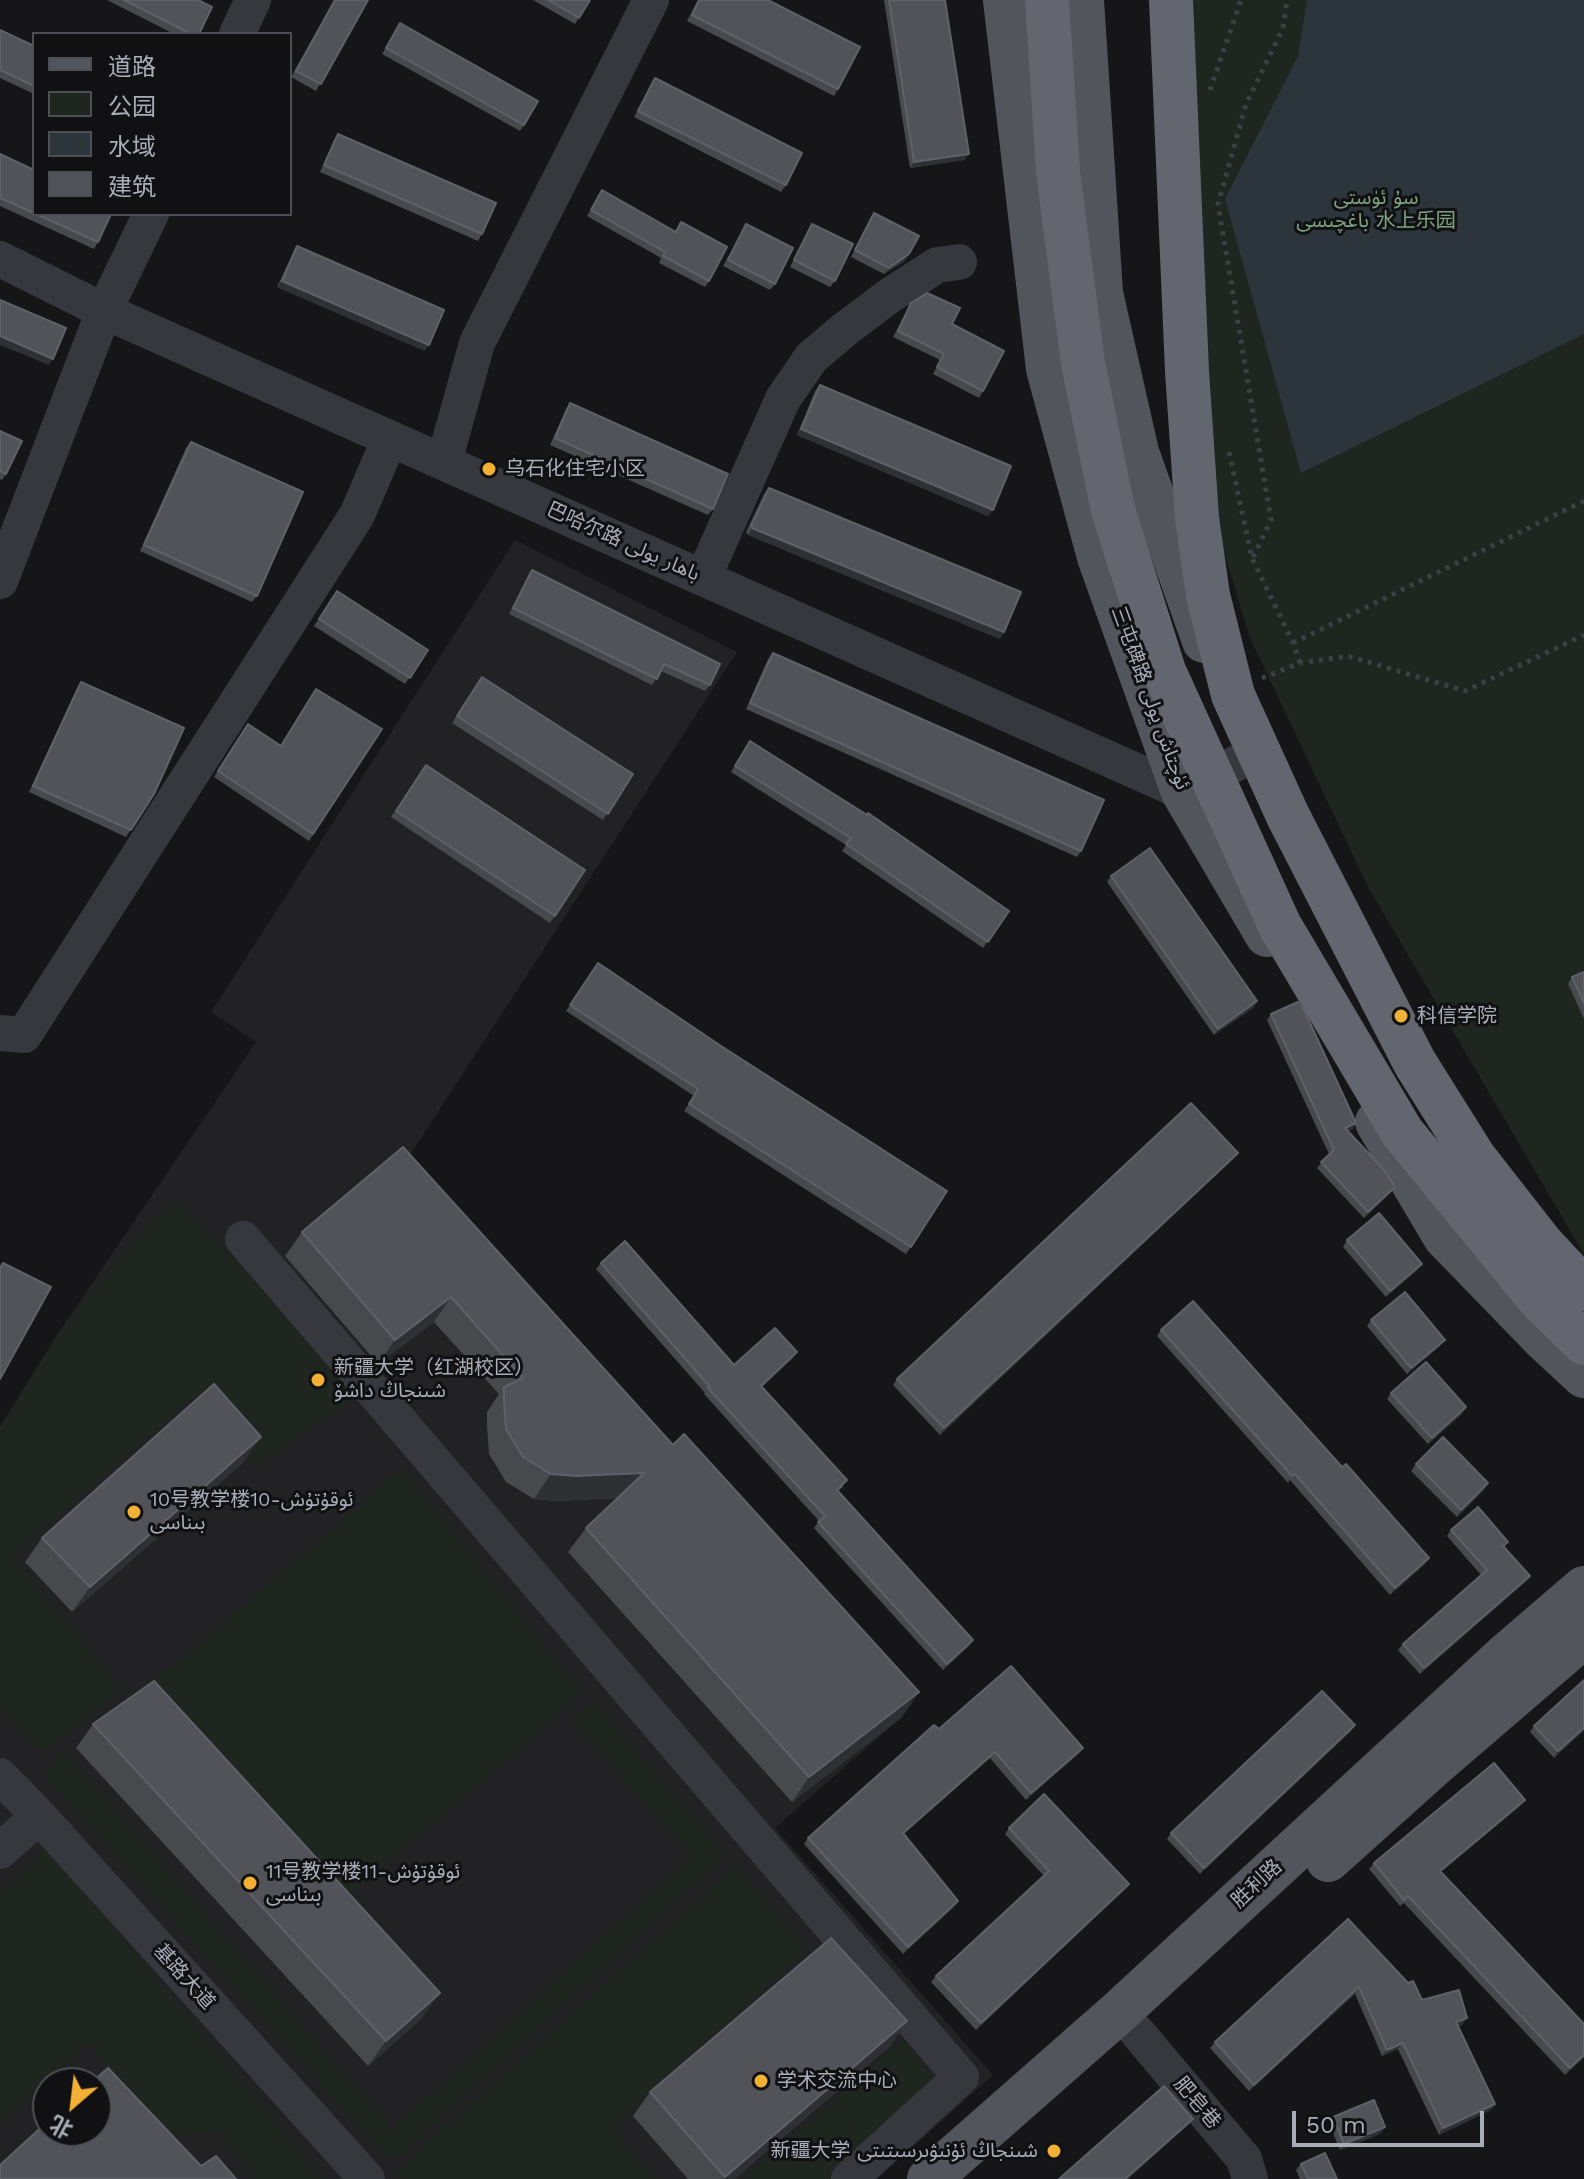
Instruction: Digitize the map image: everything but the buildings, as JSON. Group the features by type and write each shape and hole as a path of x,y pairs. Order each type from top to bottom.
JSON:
{"highway":[{"path":"1047,0 1058,172 1083,363 1113,510 1164,671 1280,926 1402,1132 1541,1301 1584,1343"},
{"path":"1171,0 1186,355 1197,518 1208,595 1233,695 1288,816 1415,1063 1474,1157 1542,1244 1584,1289"}],"main road":[{"name":"三屯碑路 ئۈچتاش يولى","path":"1005,0 1048,369 1099,557 1183,792 1445,1237 1584,1376"},
{"path":"1082,0 1101,293 1137,452 1246,758 1382,1032 1471,1196 1584,1312"},
{"name":"胜利路","path":"929,2179 1120,2011 1505,1656 1584,1588"},
{"name":"胜利路","path":"971,2179 1435,1764 1584,1636"}],"street":[{"path":"238,32 253,0"},
{"path":"444,462 477,343 651,0"},
{"path":"0,581 104,311 150,216"},
{"name":"巴哈尔路 باھار يولى","path":"0,259 104,311 1183,792"},
{"path":"703,578 783,399 811,358 889,296 937,265 959,262"},
{"path":"0,1033 24,1035 357,515 390,438"},
{"path":"1183,792 1246,758"},
{"path":"243,1239 961,2077 849,2179"},
{"name":"基路大道","path":"0,1776 367,2179"},
{"path":"0,1851 39,1816"},
{"name":"肥皂巷","path":"1137,2032 1244,2159 1250,2179"}],"path":[{"path":"1206,102 1241,0"},
{"path":"1252,558 1271,520 1218,204 1246,104 1283,28 1287,0"},
{"path":"1229,449 1252,558 1300,663"},
{"path":"1293,643 1584,501"},
{"path":"1257,680 1300,663 1348,656 1465,691 1584,635"}],"shaded area":[{"name":"新疆大学（红湖校区） شىنجاڭ داشۆ","path":"515,540 737,652 410,1155 902,1717 775,1828 993,2075 877,2179 0,2179 0,1427 59,1332 256,1042 211,1012"}],"green space":[{"name":"سۇ ئۈستى باغچىسى 水上乐园","path":"1151,0 1584,0 1584,1254 1368,887 1250,638 1182,413"},
{"path":"176,1198 362,1392 254,1467 192,1398 12,1557 123,1689 41,1754 0,1708 0,1427 59,1332 143,1230"},
{"path":"403,1468 583,1694 345,1899 156,1680"},
{"path":"594,1701 726,1855 390,2162 43,1775 64,1751 393,2129 691,1856 572,1720"},
{"path":"48,1847 323,2179 254,2179 220,2133 172,2137 89,2043 62,2067 32,2067 32,2094 2,2121 0,1893"},
{"path":"736,1865 809,1949 611,2127 658,2179 399,2179 394,2174"},
{"path":"903,2040 935,2080 829,2179 744,2179"}],"water":[{"path":"1307,0 1584,0 1584,334 1301,473 1225,199 1298,56"}],"place":[{"name":"乌石化住宅小区","path":"489,469"},
{"name":"科信学院","path":"1401,1016"},
{"name":"新疆大学（红湖校区） شىنجاڭ داشۆ","path":"318,1380"},
{"name":"10号教学楼10-ئوقۇتۇش بىناسى","path":"134,1512"},
{"name":"11号教学楼11-ئوقۇتۇش بىناسى","path":"250,1883"},
{"name":"学术交流中心","path":"761,2081"},
{"name":"新疆大学 شىنجاڭ ئۇنىۋىرسىتىتى","path":"1054,2151"}]}
